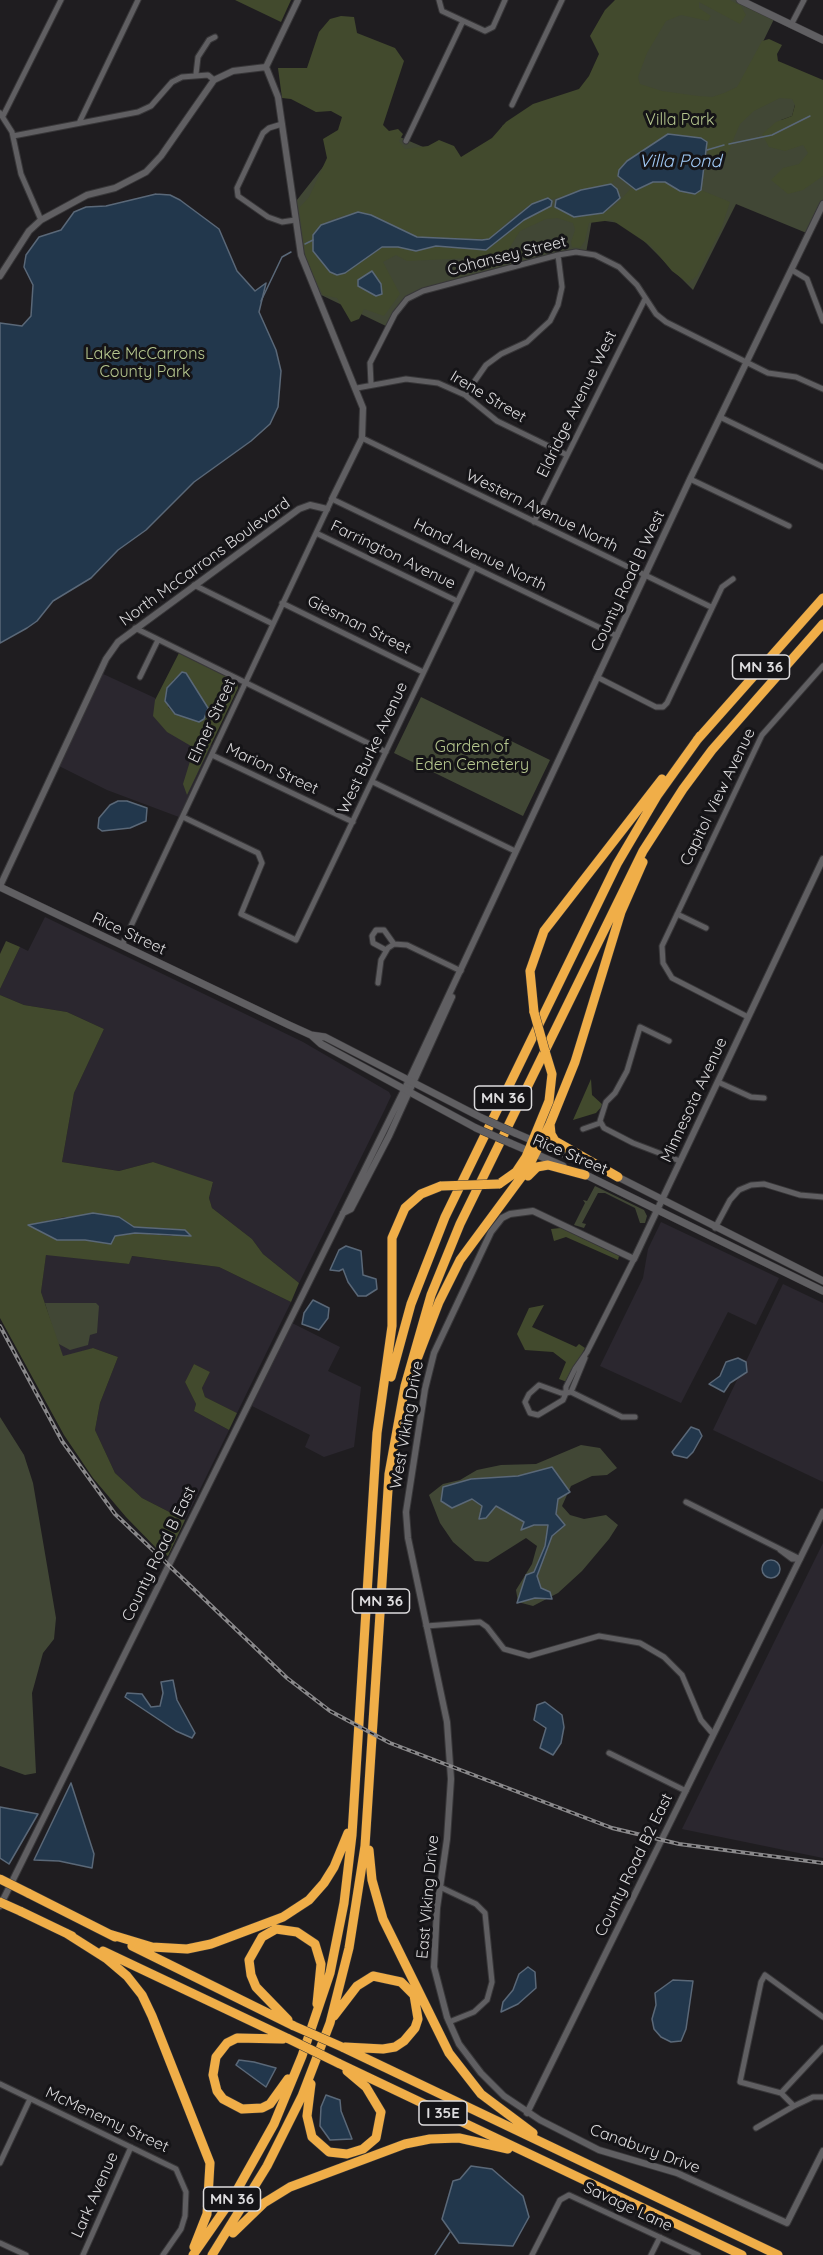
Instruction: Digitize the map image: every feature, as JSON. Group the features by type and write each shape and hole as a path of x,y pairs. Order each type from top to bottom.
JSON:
{"highway":[{"name":"MN 36","path":"191,2255 232,2199 260,2151 302,2056 317,2017 330,1972 344,1903 375,1486 388,1388 418,1284 445,1217 626,848 657,796 700,736 823,598"},
{"name":"MN 36","path":"213,2255 267,2166 314,2067 330,2023 358,1904 369,1787 387,1499 399,1416 415,1344 431,1295 460,1224 627,878 683,789 729,729 823,624"},
{"path":"537,1143 550,1099 552,1074 534,1012 530,971 544,931 672,767 700,736"},
{"path":"505,1199 550,1125 574,1062 629,892 683,789"},
{"path":"550,1125 550,1134 555,1141 618,1177"},
{"path":"375,1486 377,1433 392,1326 393,1233 399,1218 412,1200 441,1186 499,1184 516,1172 532,1153"},
{"path":"399,1416 446,1285 475,1236 505,1199 537,1167 548,1165 585,1175"},
{"path":"369,1787 369,1863 383,1919 454,2061 490,2102 541,2140"},
{"path":"109,1934 153,1947 187,1949 217,1941 293,1911 317,1892 334,1867 348,1833 354,1792"},
{"name":"I 35E","path":"0,1879 183,1973 541,2140 778,2255"},
{"name":"I 35E","path":"0,1902 742,2255"},
{"path":"293,2024 260,1992 251,1976 249,1960 255,1946 262,1937 276,1929 297,1932 315,1944 321,1964 317,2017"},
{"path":"66,1933 117,1967 142,1995 204,2144 210,2163 210,2194 205,2224 191,2255"},
{"path":"330,2023 357,1986 373,1976 401,1982 414,1995 418,2019 415,2028 404,2041 395,2047 383,2049 344,2047"},
{"path":"288,2039 248,2036 227,2043 216,2057 213,2067 214,2084 223,2099 242,2109 262,2108 276,2098 302,2056"},
{"path":"314,2067 307,2116 312,2138 329,2152 346,2154 369,2146 376,2138 381,2112 366,2088 338,2063"},
{"path":"213,2255 252,2213 276,2195 305,2180 405,2144 444,2138 473,2140 547,2162"}],"main road":[{"path":"740,0 823,40"},
{"name":"Rice Street","path":"0,886 311,1035 321,1044 406,1092 476,1128 658,1209 823,1291"},
{"name":"Rice Street","path":"311,1035 325,1037 482,1118 618,1177 823,1281"}],"street":[{"path":"41,220 21,174 13,135 2,115 61,0"},
{"path":"79,123 138,0"},
{"path":"266,67 298,0"},
{"path":"439,3 463,21 488,30 493,27 505,0"},
{"path":"512,105 562,0"},
{"path":"791,25 804,0"},
{"path":"406,141 463,21"},
{"path":"196,74 198,57 209,40 215,37"},
{"path":"0,276 2,268 29,231 41,220 87,195 115,188 146,172 161,156 214,81 233,71 266,67"},
{"path":"266,67 276,88 301,255 357,388 364,415 362,438 332,499"},
{"path":"13,135 145,109 156,101 172,82 196,74 208,75 214,81"},
{"path":"282,124 269,128 263,133 237,188 238,196 268,217 282,222 295,220"},
{"name":"County Road B West","path":"412,1082 446,1014 461,971 597,677 823,204"},
{"name":"Cohansey Street","path":"371,384 370,363 395,314 407,299 423,291 558,255 586,253 612,262 632,278 656,314 666,322 768,373 796,376 823,389"},
{"path":"465,395 486,365 501,354 527,342 549,321 558,304 562,287 558,255"},
{"path":"792,270 807,279 823,321"},
{"name":"Eldridge Avenue West","path":"534,522 645,299"},
{"name":"Irene Street","path":"357,388 371,384 418,379 438,383 465,395 497,421 567,455"},
{"path":"720,417 823,467"},
{"name":"Western Avenue North","path":"362,438 711,607"},
{"path":"690,479 789,526"},
{"name":"Elmer Street","path":"122,945 332,499"},
{"name":"Hand Avenue North","path":"332,499 617,636"},
{"name":"North McCarrons Boulevard","path":"0,886 105,659 118,642 299,509 310,505 327,509"},
{"name":"Farrington Avenue","path":"316,533 457,601"},
{"name":"West Burke Avenue","path":"183,817 262,857 262,863 241,914 296,940 474,567"},
{"path":"597,677 656,707 663,707 667,703 711,607 722,587 733,579"},
{"path":"194,585 273,624"},
{"name":"Giesman Street","path":"282,603 423,672"},
{"path":"135,628 386,752"},
{"path":"140,677 158,640"},
{"name":"Capitol View Avenue","path":"748,1017 672,978 660,955 662,945 762,735 823,666"},
{"name":"Marion Street","path":"212,755 353,822"},
{"path":"373,782 516,851"},
{"name":"Minnesota Avenue","path":"569,1392 575,1369 587,1352 634,1259 823,859"},
{"path":"676,914 706,928"},
{"path":"386,950 374,943 372,936 376,930 384,930 394,944"},
{"path":"378,983 380,965 386,950 394,944 407,945 461,971"},
{"path":"600,1123 604,1105 615,1093 627,1071 640,1027 669,1041"},
{"name":"County Road B East","path":"0,1906 343,1213 412,1082"},
{"path":"718,1082 751,1097 764,1098"},
{"path":"583,1129 600,1123"},
{"path":"600,1123 604,1128 633,1143 680,1161"},
{"path":"715,1228 730,1200 739,1190 751,1185 764,1184 800,1195 823,1197"},
{"name":"West Viking Drive","path":"447,1722 408,1538 409,1485 434,1353 491,1232 502,1218 510,1214 533,1211 634,1259"},
{"path":"569,1392 557,1405 538,1415 526,1408 525,1402 529,1394 539,1385 569,1392 622,1417 635,1417"},
{"path":"686,1502 800,1559"},
{"name":"County Road B2 East","path":"527,2113 823,1512"},
{"path":"426,1626 480,1622 487,1627 504,1649 529,1656 599,1636 640,1643 664,1658 682,1675 701,1720 713,1734"},
{"name":"East Viking Drive","path":"447,1722 451,1779 434,1967 449,2022 459,2044 481,2073 504,2096 527,2113"},
{"path":"609,1753 686,1791"},
{"path":"440,1887 476,1904 485,1913 492,1983 487,2000 474,2012 449,2022"},
{"path":"794,2106 781,2093 740,2082 763,1977 765,1975 823,2017"},
{"path":"781,2093 823,2048"},
{"name":"McMenemy Street","path":"0,2084 176,2169 183,2180 186,2195 183,2224 163,2255"},
{"path":"756,2128 813,2097 823,2097"},
{"path":"0,2163 30,2099"},
{"name":"Canabury Drive","path":"527,2113 599,2150 677,2173 787,2223 823,2151"},
{"name":"Lark Avenue","path":"83,2255 131,2147"},
{"name":"Savage Lane","path":"532,2255 560,2200 569,2195 698,2255"},
{"path":"651,2255 660,2237"},
{"path":"0,2243 26,2255"}],"shaded area":[{"path":"101,673 155,698 157,709 165,721 212,745 179,817 107,790 59,766"},
{"path":"45,917 303,1042 389,1092 391,1096 385,1109 299,1283 263,1254 252,1239 212,1208 209,1198 213,1183 153,1162 119,1171 62,1162 74,1093 104,1029 67,1012 24,1005 0,995 0,989 20,947 28,951"},
{"path":"661,1222 779,1278 756,1325 728,1312 681,1403 600,1366 643,1278 648,1249"},
{"path":"46,1254 128,1264 131,1256 219,1267 291,1302 237,1413 205,1397 202,1388 210,1372 194,1364 185,1382 196,1404 194,1411 229,1430 185,1520 142,1498 115,1473 95,1430 100,1403 118,1357 93,1348 63,1357 41,1292"},
{"path":"783,1284 823,1303 823,1482 713,1430"},
{"path":"292,1323 340,1347 328,1371 361,1387 354,1447 324,1457 305,1447 310,1435 252,1406"},
{"path":"823,1543 823,1858 682,1829"}],"green space":[{"path":"235,0 291,0 281,22"},
{"name":"Villa Park","path":"615,0 730,0 741,6 746,15 740,24 699,2 699,8 711,16 708,21 681,15 666,21 647,53 638,77 640,84 662,91 712,97 737,87 762,41 769,39 782,45 777,54 778,61 823,80 823,176 803,190 788,194 771,180 783,168 799,164 808,153 803,145 785,151 769,147 762,134 776,122 792,116 795,105 792,99 780,98 754,111 740,124 726,157 720,160 708,153 708,146 619,170 618,176 611,184 532,204 515,215 489,239 417,237 371,215 346,215 332,219 321,225 313,235 312,247 330,272 353,267 382,247 398,247 416,251 435,246 486,250 524,220 551,206 574,217 603,213 616,205 631,188 636,190 652,182 665,182 695,194 701,190 730,202 722,227 697,276 688,283 672,271 651,246 612,220 589,223 585,241 580,248 572,247 571,242 575,230 573,223 557,218 546,219 520,231 500,263 485,269 472,258 407,261 396,255 383,262 400,294 384,316 364,309 359,319 351,322 337,298 323,295 306,261 299,208 309,197 327,158 323,139 338,130 342,117 331,111 316,112 291,99 282,98 278,68 307,68 319,32 330,19 341,16 354,17 357,33 395,48 404,61 383,125 389,131 398,129 403,134 399,141 405,149 428,146 439,140 454,146 461,157 492,138 506,122 533,104 579,89 589,76 599,54 590,36 605,10"},
{"name":"Villa Park","path":"666,0 740,0 775,17 758,52 803,74 792,116 781,120 823,143 823,204 809,234 736,204 693,290 641,238 619,223 592,219 586,253 576,252 418,292 407,299 388,327 317,293 305,265 293,205 360,120 477,170 503,125 579,101"},
{"path":"179,653 237,681 238,688 187,795 183,784 191,758 191,746 167,732 153,716 155,700","holes":["186,674 208,708 199,722 175,714 168,707 173,680"]},
{"name":"Garden of Eden Cemetery","path":"421,697 550,760 523,816 394,753"},
{"path":"6,941 20,947 0,989 0,954"},
{"path":"0,995 24,1005 67,1012 104,1029 74,1093 62,1162 119,1171 153,1162 213,1182 209,1198 212,1208 252,1239 263,1254 299,1283 291,1302 219,1267 132,1256 129,1264 46,1255 41,1292 63,1356 93,1348 118,1357 100,1403 95,1430 115,1473 142,1498 185,1520 168,1556 161,1553 126,1517 93,1478 64,1435 0,1318","holes":["65,1217 119,1217 133,1227 185,1230 171,1236 135,1233 115,1236 110,1244 85,1240 57,1240 29,1225"]},
{"path":"591,1079 592,1095 603,1105 596,1113 573,1120"},
{"path":"595,1186 644,1210 647,1216 645,1223 640,1223 635,1208 605,1193 598,1193 582,1223 586,1224 584,1228 574,1225 585,1203 583,1200 587,1201"},
{"path":"561,1228 619,1256 618,1260 566,1237 554,1241 551,1229"},
{"path":"45,1303 96,1303 99,1306 97,1333 90,1335 88,1345 70,1350 57,1343"},
{"path":"544,1305 532,1327 576,1347 579,1344 585,1348 567,1382 559,1379 566,1362 553,1352 525,1350 517,1334 529,1308"},
{"path":"194,1364 210,1372 202,1388 205,1397 237,1413 229,1430 194,1411 196,1404 185,1382"},
{"path":"0,1417 24,1455 33,1483 56,1618 54,1639 43,1653 32,1693 36,1773 25,1775 0,1766"},
{"path":"581,1445 600,1448 617,1468 607,1475 592,1476 571,1486 562,1506 570,1515 584,1519 606,1515 618,1525 582,1571 558,1593 533,1606 518,1602 516,1590 532,1564 537,1546 526,1538 488,1562 475,1561 453,1542 440,1523 429,1495 443,1484 460,1480 477,1470 501,1465 536,1464"}],"water":[{"name":"Villa Pond","path":"668,134 701,138 707,142 701,190 695,194 680,191 665,182 653,182 636,190 618,176 619,170 627,161"},
{"path":"611,184 617,189 620,198 603,213 574,217 555,207 556,200 581,190"},
{"name":"Lake McCarrons County Park","path":"156,194 170,195 180,200 219,229 237,271 255,291 266,283 259,312 276,350 281,371 278,407 270,424 251,441 194,482 146,530 118,550 91,578 53,601 37,621 0,643 0,323 22,326 31,316 33,285 24,267 26,255 39,237 61,230 74,212 86,207 106,206"},
{"path":"548,198 552,201 551,206 524,220 486,250 436,246 416,251 398,247 382,247 345,273 337,275 330,272 313,251 313,235 321,225 358,212 371,215 417,237 482,240 489,239 532,204"},
{"path":"372,271 381,284 382,294 376,296 358,286 358,280"},
{"path":"182,672 186,673 208,708 204,719 199,722 175,714 165,701 167,688"},
{"path":"118,801 127,801 147,808 146,821 130,828 102,831 98,828 99,818 110,805"},
{"path":"93,1213 119,1217 134,1227 185,1230 191,1236 135,1233 115,1236 111,1244 85,1240 57,1240 28,1225"},
{"path":"346,1246 361,1251 363,1275 376,1279 377,1289 366,1296 358,1296 348,1282 343,1269 330,1270 339,1250"},
{"path":"313,1300 329,1308 328,1318 319,1330 302,1324 304,1313"},
{"path":"738,1358 746,1362 747,1372 730,1383 724,1392 709,1384 720,1376 726,1362"},
{"path":"691,1427 699,1430 702,1436 693,1452 687,1458 674,1455 672,1452"},
{"path":"552,1467 570,1492 558,1499 556,1514 565,1525 552,1536 537,1576 541,1588 550,1592 552,1599 535,1598 517,1603 526,1575 534,1572 545,1546 548,1525 534,1525 521,1530 524,1522 496,1506 486,1518 479,1519 482,1506 472,1499 452,1508 441,1501 443,1487 471,1479 518,1476"},
{"path":"767,1560 775,1560 780,1565 778,1576 767,1578 762,1573 762,1565"},
{"path":"173,1680 177,1700 195,1733 192,1738 176,1731 125,1697 127,1693 142,1694 151,1707 160,1706 163,1693 161,1682"},
{"path":"545,1702 562,1715 564,1727 561,1743 553,1755 540,1748 546,1728 534,1720 537,1705"},
{"path":"71,1783 94,1854 92,1868 59,1861 34,1860"},
{"path":"0,1807 38,1814 9,1864 0,1858"},
{"path":"528,1967 535,1972 536,1988 518,2004 501,2012 503,2002 513,1990 519,1974"},
{"path":"673,1980 693,1981 686,2029 681,2041 671,2042 661,2037 654,2029 652,2019 656,2005 655,1993"},
{"path":"239,2060 276,2068 266,2087 236,2065"},
{"path":"326,2095 340,2100 341,2111 352,2139 330,2140 320,2126 321,2107"},
{"path":"471,2166 492,2169 523,2196 529,2217 513,2246 459,2243 442,2219 453,2181 460,2179"}],"waterway":[{"path":"729,144 772,135 810,116"},
{"path":"707,150 724,145"},
{"path":"305,244 313,240"},
{"path":"261,301 282,257 291,252"},
{"path":"435,2255 450,2232"}],"railway":[{"path":"0,1326 62,1441 115,1514 287,1678 330,1711 390,1743 612,1828 679,1844 823,1863"}]}
